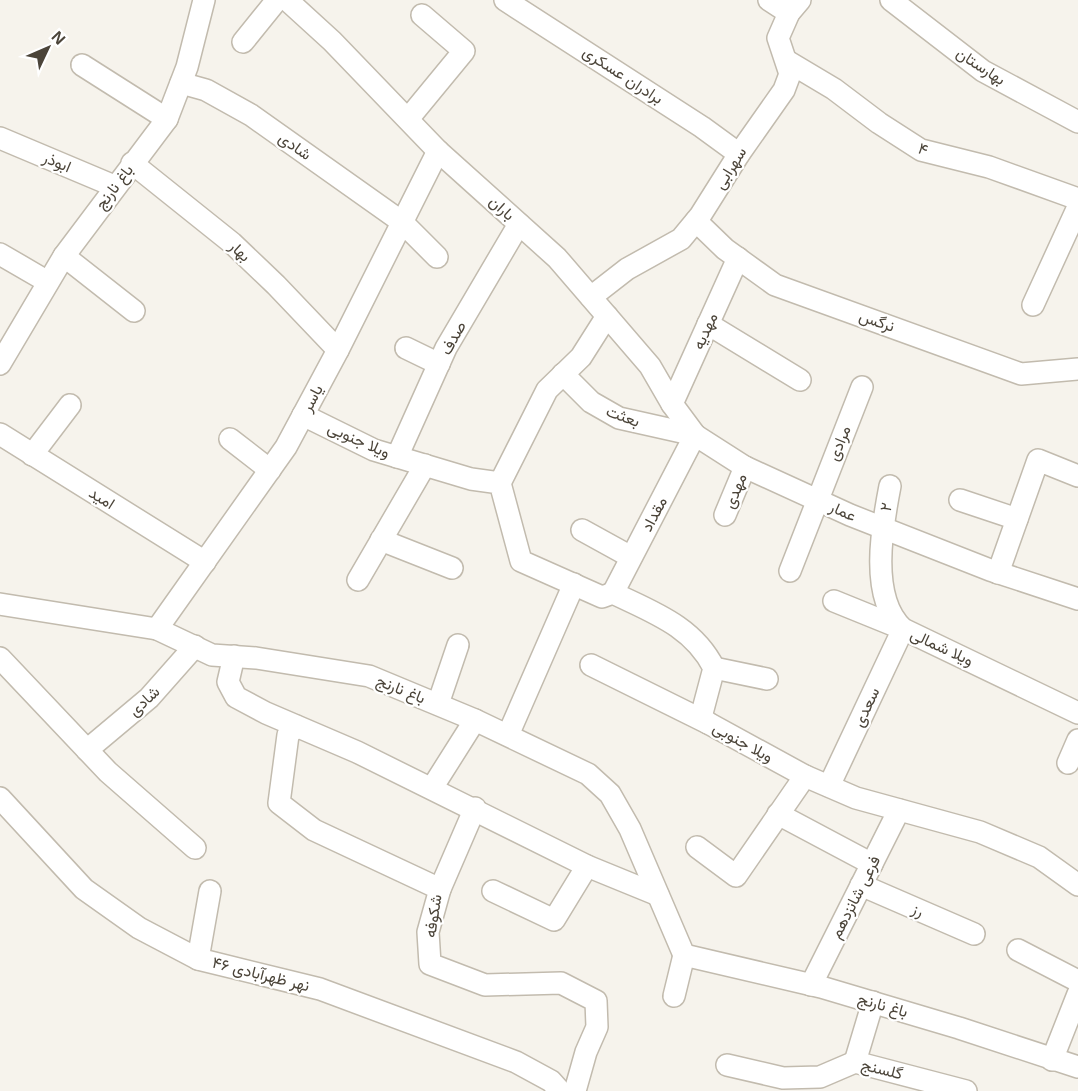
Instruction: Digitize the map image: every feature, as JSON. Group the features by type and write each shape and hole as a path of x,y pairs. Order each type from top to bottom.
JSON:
{"street":[{"name":"باغ نارنج","path":"0,364 64,256 114,186 167,119 181,83 204,0"},
{"path":"243,42 277,0"},
{"name":"باران","path":"287,0 332,41 438,151 557,258 650,366 672,404 695,435"},
{"name":"برادران عسکری","path":"505,0 702,127 738,154"},
{"path":"769,0 795,6"},
{"name":"بهارستان","path":"891,0 983,70 1078,122"},
{"name":"سهرابی","path":"591,297 627,269 681,239 696,221 738,154 784,90 790,74 778,38 795,6"},
{"path":"408,119 464,51 422,15"},
{"name":"۴","path":"787,61 834,89 879,123 921,150 989,167 1078,199"},
{"path":"82,65 167,119"},
{"name":"شادی","path":"181,83 206,90 251,115 402,222 437,257"},
{"name":"ابوذر","path":"0,138 114,186"},
{"name":"یاسر","path":"157,629 270,471 303,415 438,151"},
{"name":"بهار","path":"132,163 232,243 338,350"},
{"path":"1033,305 1078,207"},
{"name":"نرگس","path":"696,221 738,258 775,285 1021,374 1078,369"},
{"name":"صدف","path":"398,457 439,364 519,224"},
{"path":"0,254 48,282"},
{"path":"64,256 134,311"},
{"name":"مهدیه","path":"672,404 738,258"},
{"path":"607,316 581,357 547,390 500,483 521,561 602,597 613,593 679,625 705,650 714,668 766,679"},
{"path":"708,324 800,380"},
{"path":"406,348 439,364"},
{"name":"بعثت","path":"563,374 591,402 619,418 695,435"},
{"name":"مرادی","path":"790,572 816,499 862,387"},
{"path":"32,455 70,405"},
{"name":"ویلا جنوبی","path":"303,415 374,450 471,479 500,483"},
{"name":"امید","path":"0,434 205,562"},
{"name":"عمار","path":"695,435 745,467 816,499 998,573 1078,599"},
{"name":"مقداد","path":"613,593 695,435"},
{"path":"230,439 270,471"},
{"path":"998,573 1038,460 1078,476"},
{"path":"358,580 425,465"},
{"name":"مهدی","path":"725,515 745,467"},
{"name":"۲","path":"882,527 890,486"},
{"path":"960,500 1017,519"},
{"name":"ویلا شمالی","path":"882,527 883,598 891,618 903,629 1078,713"},
{"path":"582,530 631,557"},
{"path":"381,540 452,568"},
{"path":"508,735 574,584"},
{"path":"834,601 903,629"},
{"name":"باغ نارنج","path":"0,604 157,629 212,655 234,656 369,676 438,704 588,774 610,794 630,829 684,955 873,1002 1078,1067"},
{"name":"سعدی","path":"829,786 903,629"},
{"path":"438,704 458,645"},
{"name":"شادی","path":"87,750 149,698 195,646"},
{"path":"234,656 228,682 236,697 475,808 587,866 658,895"},
{"path":"0,658 108,772 195,848"},
{"path":"591,664 708,723"},
{"name":"ویلا جنوبی","path":"714,668 701,717 708,723 805,776 856,798 980,832 1039,857 1078,885"},
{"path":"432,788 475,720"},
{"name":"شکوفه","path":"296,726 288,735 279,803 314,830 440,889 428,932 430,964 485,985 561,983 596,1001 597,1027 586,1052 575,1091"},
{"path":"1068,763 1078,740"},
{"path":"697,848 736,876 805,776"},
{"name":"نهر ظهرآبادی ۴۶","path":"0,798 84,889 139,928 198,959 320,989 516,1062 551,1081 560,1091"},
{"path":"440,889 475,808"},
{"name":"فرعی شانزدهم","path":"810,985 899,810"},
{"path":"778,814 872,864"},
{"path":"493,891 554,920 587,866"},
{"name":"رز","path":"861,885 974,934"},
{"path":"198,959 210,891"},
{"path":"1018,950 1078,981"},
{"path":"674,996 684,955"},
{"path":"1052,1060 1078,994"},
{"path":"855,1062 873,1002"},
{"name":"گلسنج","path":"728,1065 783,1078 820,1077 855,1062 966,1091"}]}
